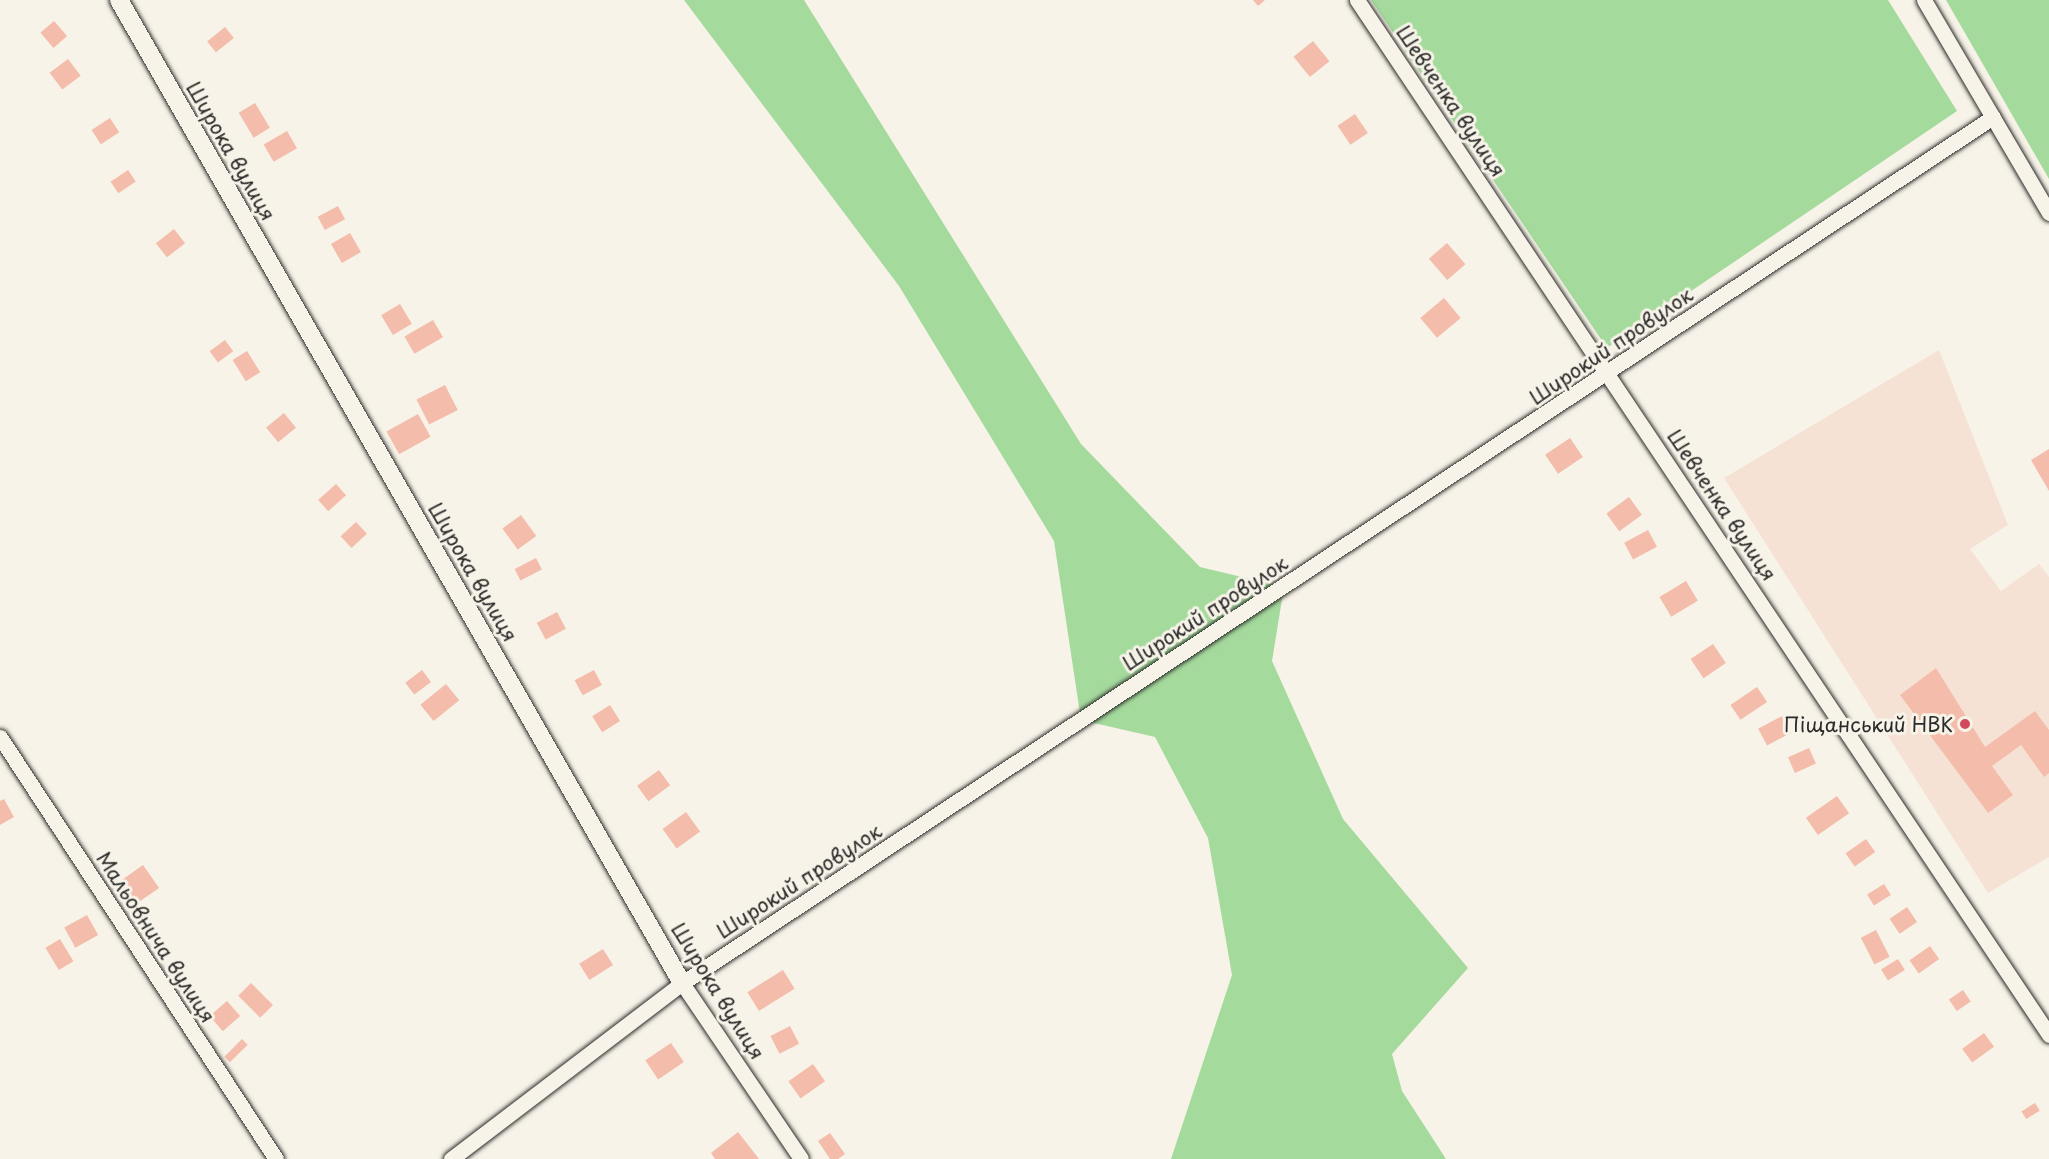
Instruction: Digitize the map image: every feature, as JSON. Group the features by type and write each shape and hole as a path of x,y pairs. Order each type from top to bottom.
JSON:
{"street":[{"name":"Широка вулиця","path":"119,0 682,983 801,1159"},
{"name":"Шевченка вулиця","path":"1357,0 1609,373 2049,1035"},
{"path":"1924,0 2049,213"},
{"name":"Широкий провулок","path":"451,1159 682,983 1609,373 1993,117"},
{"name":"Мальовнича вулиця","path":"0,737 276,1159"}],"shaded area":[{"name":"Піщанський НВК","path":"1939,350 2008,525 1970,549 2001,591 2039,564 2049,577 2049,857 1988,893 1724,478"}],"green space":[{"path":"684,0 804,0 1081,444 1200,567 1284,587 1272,661 1343,819 1468,968 1392,1054 1402,1091 1446,1159 1171,1159 1232,975 1208,838 1155,737 1081,720 1054,541 899,286"},
{"path":"1371,0 1888,0 1957,111 1607,348"},
{"path":"1946,0 2049,0 2049,179"}],"building":[{"path":"1253,0 1265,0 1258,6"},
{"path":"54,21 67,36 54,48 40,33"},
{"path":"225,27 234,38 216,52 207,41"},
{"path":"1313,41 1329,61 1310,77 1294,57"},
{"path":"68,59 81,76 62,90 50,73"},
{"path":"255,103 270,128 254,138 239,113"},
{"path":"1355,114 1368,133 1350,145 1338,126"},
{"path":"110,118 119,132 101,144 92,130"},
{"path":"287,131 297,148 274,162 264,144"},
{"path":"128,170 136,182 118,193 111,182"},
{"path":"338,206 345,219 325,230 318,217"},
{"path":"174,229 185,243 167,257 156,243"},
{"path":"350,233 361,252 342,263 331,244"},
{"path":"1447,243 1465,264 1447,280 1429,259"},
{"path":"1444,298 1461,318 1437,338 1420,318"},
{"path":"400,304 412,324 393,335 381,315"},
{"path":"433,320 443,337 414,354 404,336"},
{"path":"225,340 233,351 218,362 210,351"},
{"path":"247,351 260,372 246,381 233,360"},
{"path":"445,385 458,410 429,424 416,400"},
{"path":"284,413 296,428 278,442 266,427"},
{"path":"418,414 431,437 399,454 387,431"},
{"path":"1570,438 1583,457 1558,474 1545,455"},
{"path":"2049,449 2049,491 2031,460"},
{"path":"336,484 346,495 328,511 318,500"},
{"path":"1629,497 1642,515 1619,531 1606,513"},
{"path":"521,515 536,536 518,550 502,529"},
{"path":"356,522 367,534 352,548 341,536"},
{"path":"1648,530 1657,547 1633,559 1624,543"},
{"path":"536,558 542,570 521,580 515,569"},
{"path":"1686,581 1698,601 1671,617 1659,597"},
{"path":"557,612 566,629 546,640 537,623"},
{"path":"1713,644 1726,663 1703,678 1691,659"},
{"name":"Піщанський НВК","path":"1936,668 1985,747 2035,711 2049,730 2049,773 2044,777 2021,745 1992,766 2013,795 1988,813 1900,695"},
{"path":"422,670 431,682 414,695 405,683"},
{"path":"594,670 602,685 583,695 575,680"},
{"path":"446,684 459,700 434,721 420,705"},
{"path":"1757,687 1767,702 1741,720 1730,705"},
{"path":"610,705 620,721 602,732 592,716"},
{"path":"1782,716 1791,733 1767,745 1758,729"},
{"path":"1809,748 1816,764 1795,773 1788,757"},
{"path":"659,770 670,785 648,801 637,786"},
{"path":"1837,796 1849,813 1818,835 1806,818"},
{"path":"4,799 14,817 0,825 0,801"},
{"path":"686,812 700,831 677,848 663,829"},
{"path":"1866,839 1875,852 1855,866 1846,853"},
{"path":"143,865 159,888 135,905 119,882"},
{"path":"1884,884 1891,895 1874,906 1867,895"},
{"path":"1907,907 1917,922 1900,934 1890,919"},
{"path":"87,915 98,935 75,948 64,928"},
{"path":"1876,930 1890,957 1874,964 1861,938"},
{"path":"60,939 73,961 59,970 45,948"},
{"path":"1930,946 1939,959 1919,973 1910,960"},
{"path":"603,949 613,965 589,980 579,964"},
{"path":"1898,959 1905,970 1888,981 1881,970"},
{"path":"783,970 795,989 759,1011 747,992"},
{"path":"251,983 273,1005 260,1018 238,996"},
{"path":"1963,990 1971,1002 1957,1011 1949,1000"},
{"path":"227,1001 240,1016 223,1031 210,1016"},
{"path":"790,1026 799,1044 779,1054 770,1036"},
{"path":"1984,1033 1994,1047 1972,1063 1962,1049"},
{"path":"242,1039 248,1045 230,1062 224,1057"},
{"path":"671,1043 684,1062 658,1079 645,1060"},
{"path":"813,1064 825,1081 800,1098 788,1081"},
{"path":"2035,1103 2040,1111 2026,1119 2021,1111"},
{"path":"738,1132 759,1159 715,1159 711,1153"},
{"path":"830,1133 845,1154 838,1159 830,1159 818,1141"}],"place":[{"name":"Піщанський НВК","path":"1965,724"}]}
